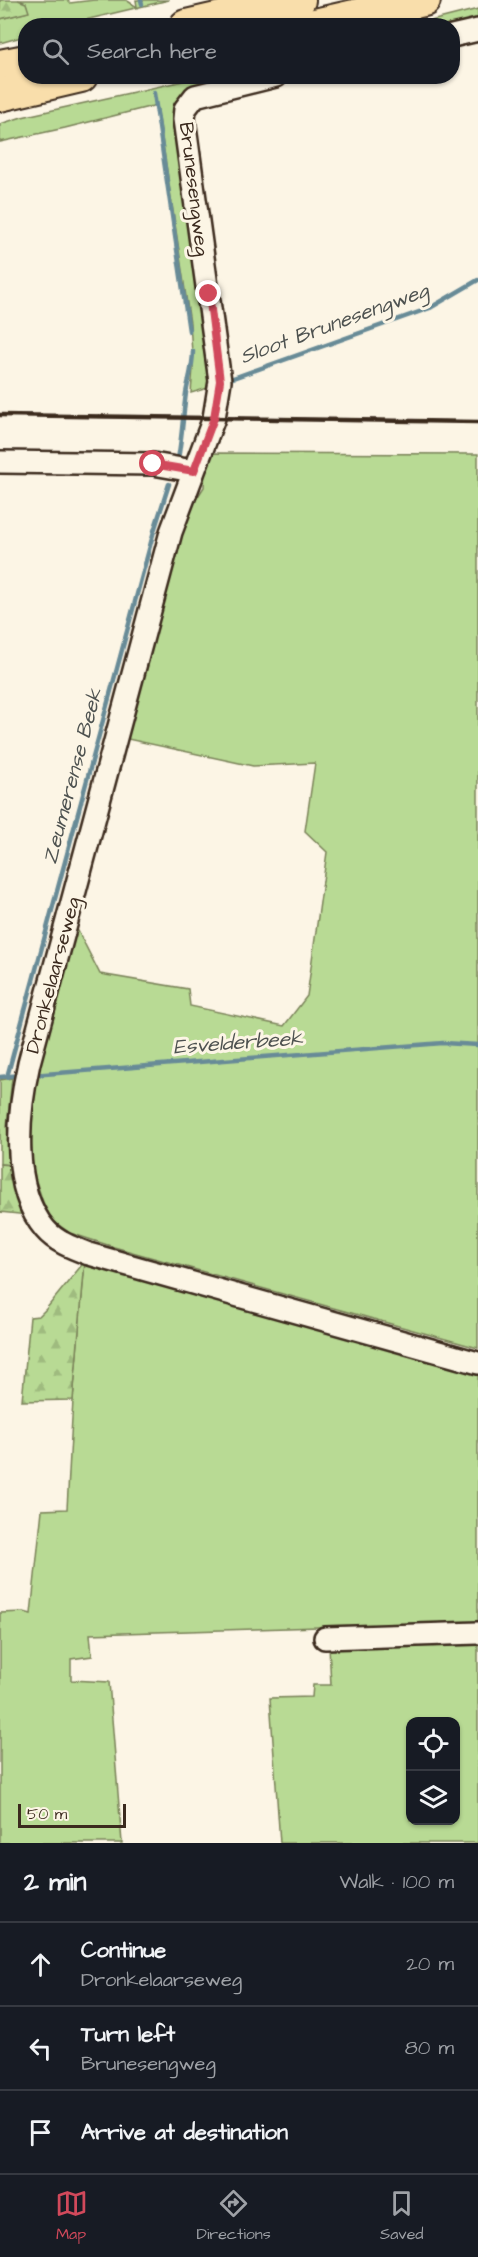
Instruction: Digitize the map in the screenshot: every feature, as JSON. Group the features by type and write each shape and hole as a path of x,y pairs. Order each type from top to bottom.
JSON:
{"highway":[{"path":"221,18 299,0"},
{"path":"345,18 424,0"},
{"path":"2,88 18,70"},
{"path":"2,88 28,84"}],"street":[{"path":"460,34 478,30"},
{"name":"Brunesengweg","path":"194,471 214,418 220,381 184,119 185,109 195,96 244,84"},
{"path":"0,462 153,464 194,471"},
{"name":"Dronkelaarseweg","path":"194,471 171,532 29,1063 23,1091 20,1136 22,1172 30,1204 45,1229 64,1244 89,1254 478,1363"},
{"path":"325,1638 478,1633"}],"green space":[{"path":"0,0 18,0 26,3 29,12 0,19"},
{"path":"18,0 67,0 70,3 126,0 137,7 136,0 169,0 93,18 18,18 18,38 0,43 0,19 28,12 26,3"},
{"path":"478,9 478,23 460,24 460,18 443,18"},
{"path":"170,84 223,84 193,92 211,368 208,388 191,393 193,368 190,323 157,105 0,142 0,124"},
{"path":"211,453 478,454 478,1348 70,1233 52,1220 35,1178 29,1146 30,1108 35,1072 73,926 78,931 100,974 188,989 190,1006 284,1026 307,996 327,852 305,831 315,763 253,766 123,738 185,517 204,487 205,467"},
{"path":"12,1078 7,1126 11,1165 0,1164 0,1080"},
{"path":"0,1164 11,1165 28,1215 0,1212"},
{"path":"85,1261 478,1371 478,1622 90,1634 92,1656 71,1659 71,1680 109,1682 122,1843 0,1843 0,1613 31,1614 42,1510 67,1509 73,1400"},
{"path":"85,1261 73,1400 22,1401 30,1317 39,1316 46,1309"},
{"path":"478,1641 478,1843 280,1843 270,1698 312,1697 313,1685 331,1685 329,1646"}],"waterway":[{"name":"Zeumerense Beek","path":"141,0 142,4"},
{"name":"Zeumerense Beek","path":"154,93 189,331"},
{"name":"Sloot Brunesengweg","path":"233,378 430,308 478,280"},
{"name":"Zeumerense Beek","path":"178,459 193,351"},
{"name":"Zeumerense Beek","path":"7,1077 154,531 169,484"},
{"name":"Esvelderbeek","path":"32,1075 443,1043 478,1045"},
{"name":"Zeumerense Beek","path":"0,1077 21,1075"}],"railway":[{"path":"0,415 478,422"}],"route":[{"path":"153,464 194,471 214,418 220,381 209,294"}]}
